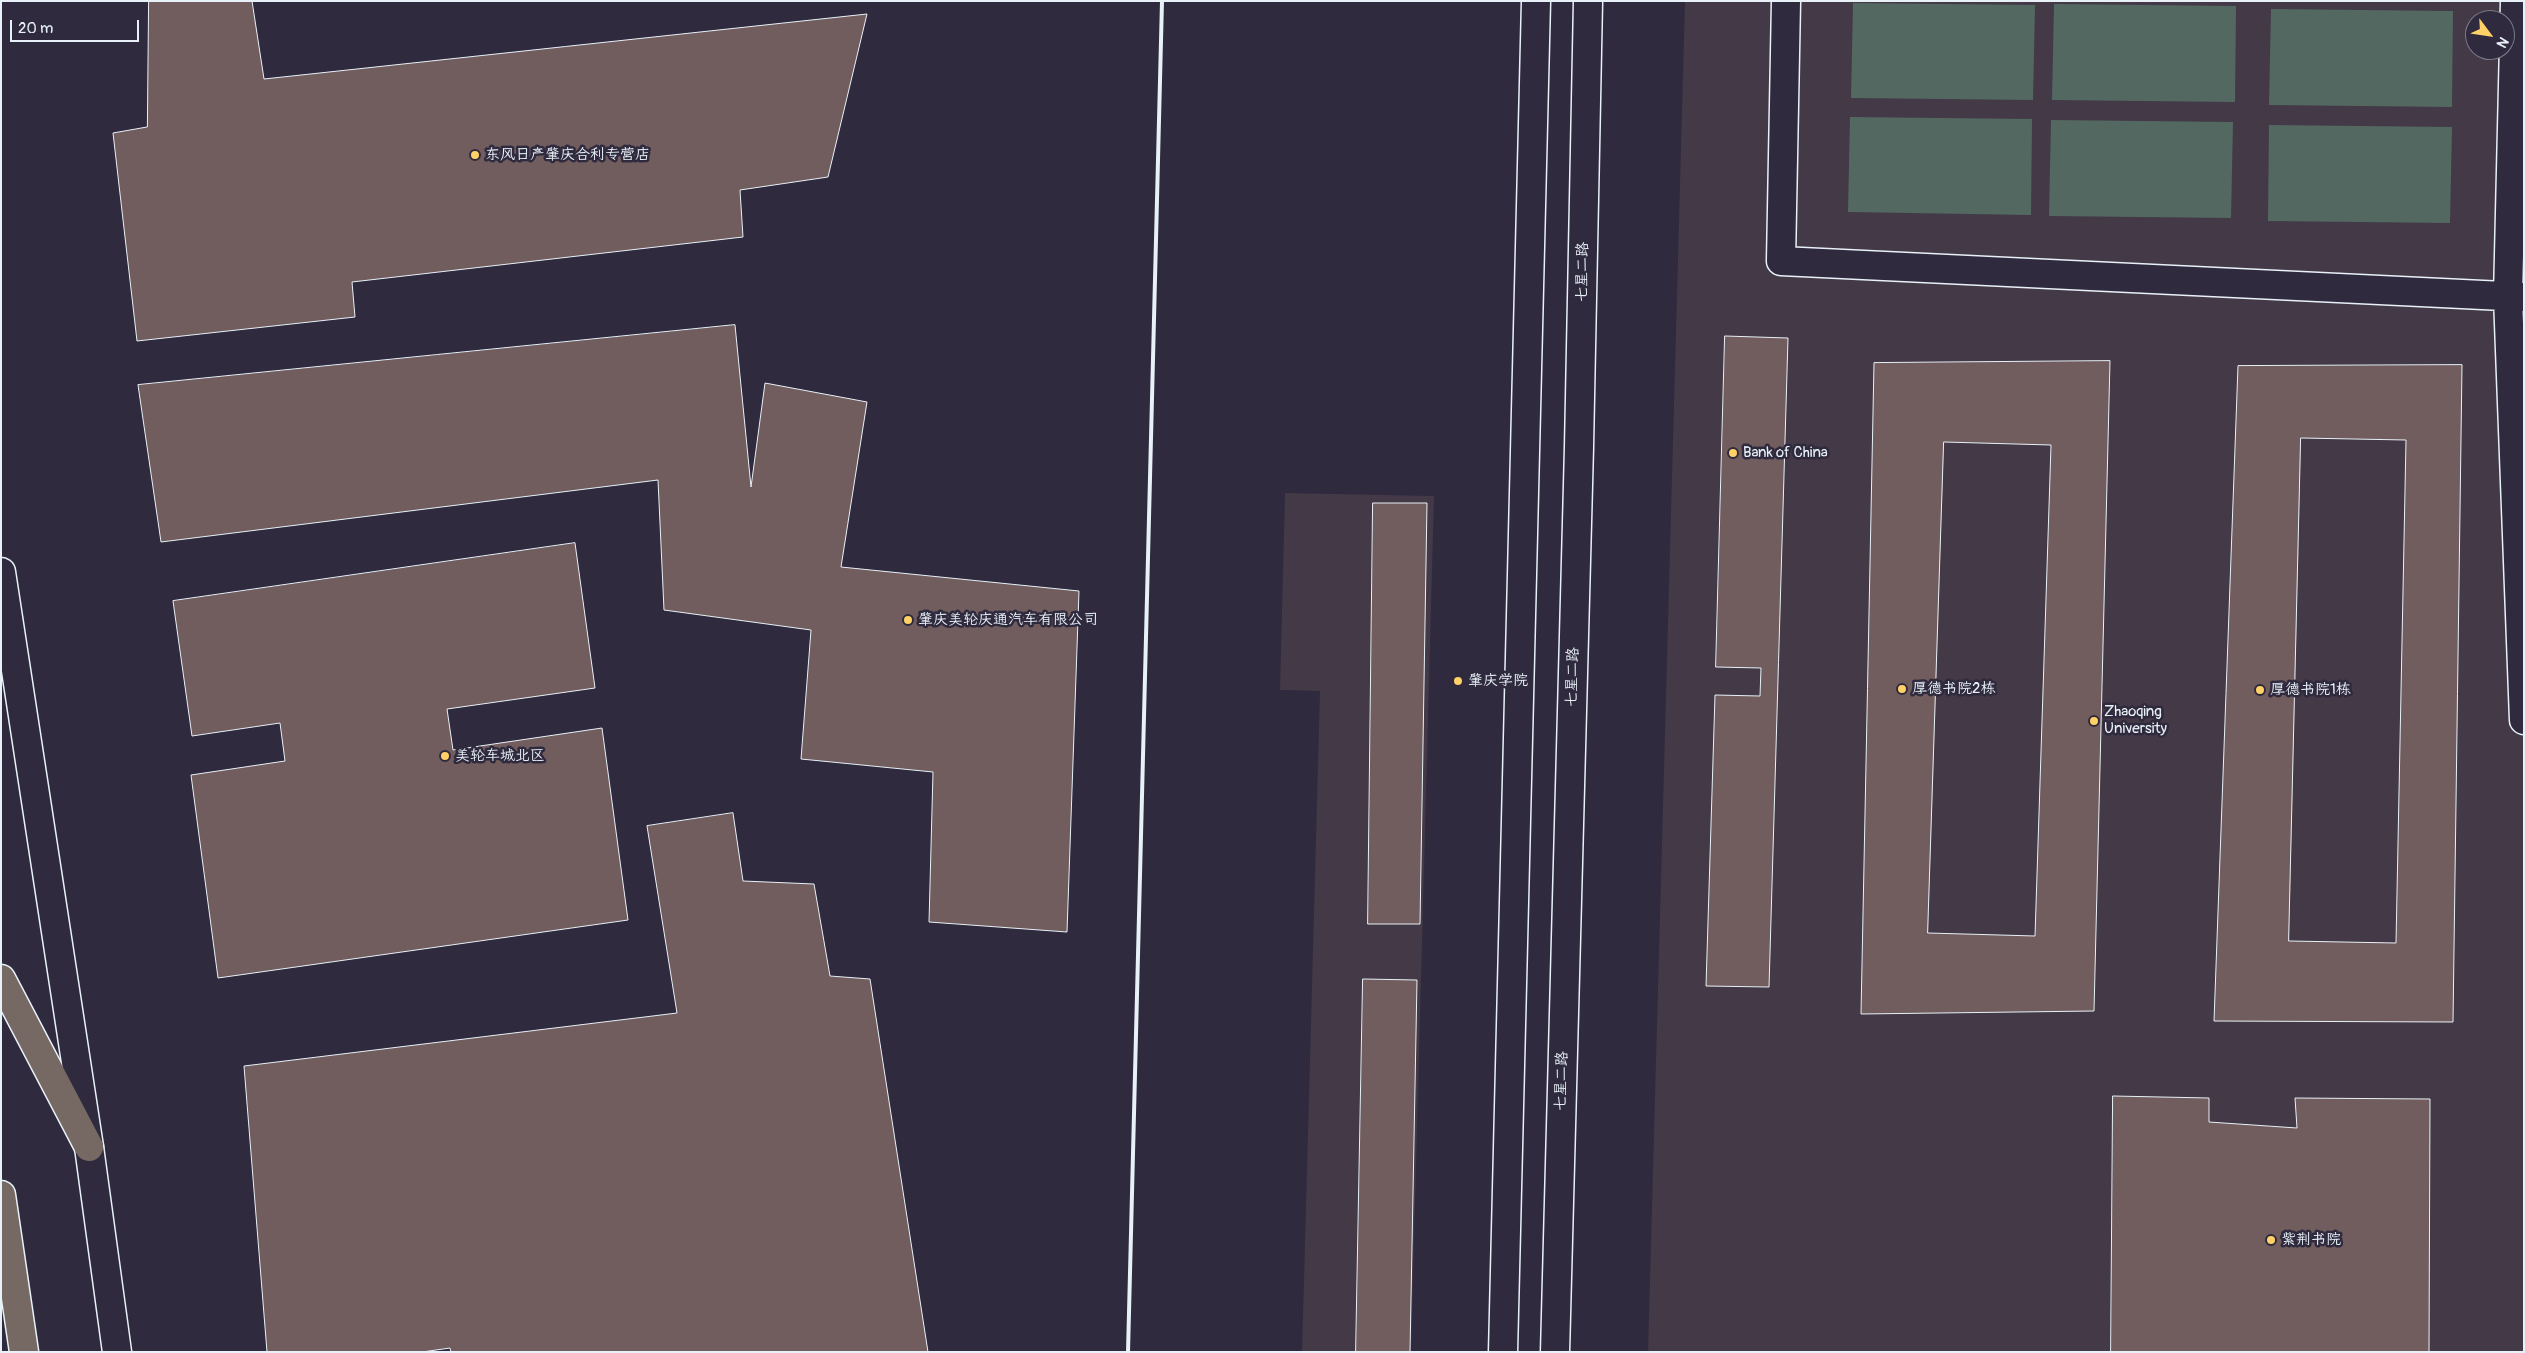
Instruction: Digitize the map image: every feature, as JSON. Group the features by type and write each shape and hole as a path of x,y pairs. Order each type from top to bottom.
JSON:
{"highway":[{"path":"1,979 89,1147"},
{"path":"1,1195 24,1352"}],"street":[{"path":"1503,1352 1536,1"},
{"name":"七星二路","path":"1555,1352 1579,447 1588,1"},
{"path":"1786,1 1781,261 2516,297"},
{"path":"2515,1 2516,297 2524,720"},
{"path":"1,572 89,1147 117,1352"}],"shaded area":[{"name":"Zhaoqing University","path":"1685,1 2524,1 2524,1352 1648,1352"},
{"path":"1285,493 1434,496 1411,1352 1302,1352 1320,691 1280,690"}],"green space":[{"path":"1853,3 2035,5 2033,100 1851,98"},
{"path":"2054,4 2236,6 2235,102 2052,100"},
{"path":"2271,9 2453,11 2452,107 2269,105"},
{"path":"1850,117 2032,119 2031,215 1848,212"},
{"path":"2051,120 2233,122 2231,218 2049,216"},
{"path":"2269,125 2452,127 2450,223 2268,221"}],"building":[{"name":"东风日产肇庆合利专营店","path":"149,1 252,1 264,79 867,14 828,177 740,190 743,237 352,282 355,317 137,341 113,133 147,127"},
{"name":"肇庆美轮庆通汽车有限公司","path":"735,325 751,487 765,383 867,402 841,567 1079,591 1067,932 929,922 933,772 801,759 811,630 664,610 658,480 161,542 138,385"},
{"path":"1725,336 1788,338 1769,987 1706,986 1715,695 1760,696 1761,668 1716,667"},
{"name":"厚德书院2栋","path":"2110,361 2094,1011 1861,1014 1874,363","holes":["1944,442 2051,445 2035,936 1928,933"]},
{"name":"厚德书院1栋","path":"2462,365 2453,1022 2214,1021 2238,366","holes":["2301,438 2406,440 2396,943 2289,941"]},
{"path":"1373,503 1427,503 1420,924 1368,924"},
{"name":"美轮车城北区","path":"575,543 595,688 447,709 453,750 602,728 628,920 218,978 191,775 285,761 280,723 192,736 173,601"},
{"path":"733,813 743,881 814,884 830,976 870,979 928,1352 451,1352 450,1348 422,1352 267,1352 244,1066 677,1013 647,826"},
{"path":"1363,979 1417,980 1410,1352 1356,1352"},
{"name":"紫荆书院","path":"2113,1096 2209,1098 2209,1122 2297,1128 2295,1098 2430,1099 2429,1352 2111,1352"}],"railway":[{"path":"1128,1352 1162,1"}],"place":[{"name":"东风日产肇庆合利专营店","path":"475,155"},
{"name":"Bank of China","path":"1733,453"},
{"name":"肇庆美轮庆通汽车有限公司","path":"908,620"},
{"name":"肇庆学院","path":"1458,681"},
{"name":"厚德书院2栋","path":"1902,689"},
{"name":"厚德书院1栋","path":"2260,690"},
{"name":"Zhaoqing University","path":"2094,721"},
{"name":"美轮车城北区","path":"445,756"},
{"name":"紫荆书院","path":"2271,1240"}]}
